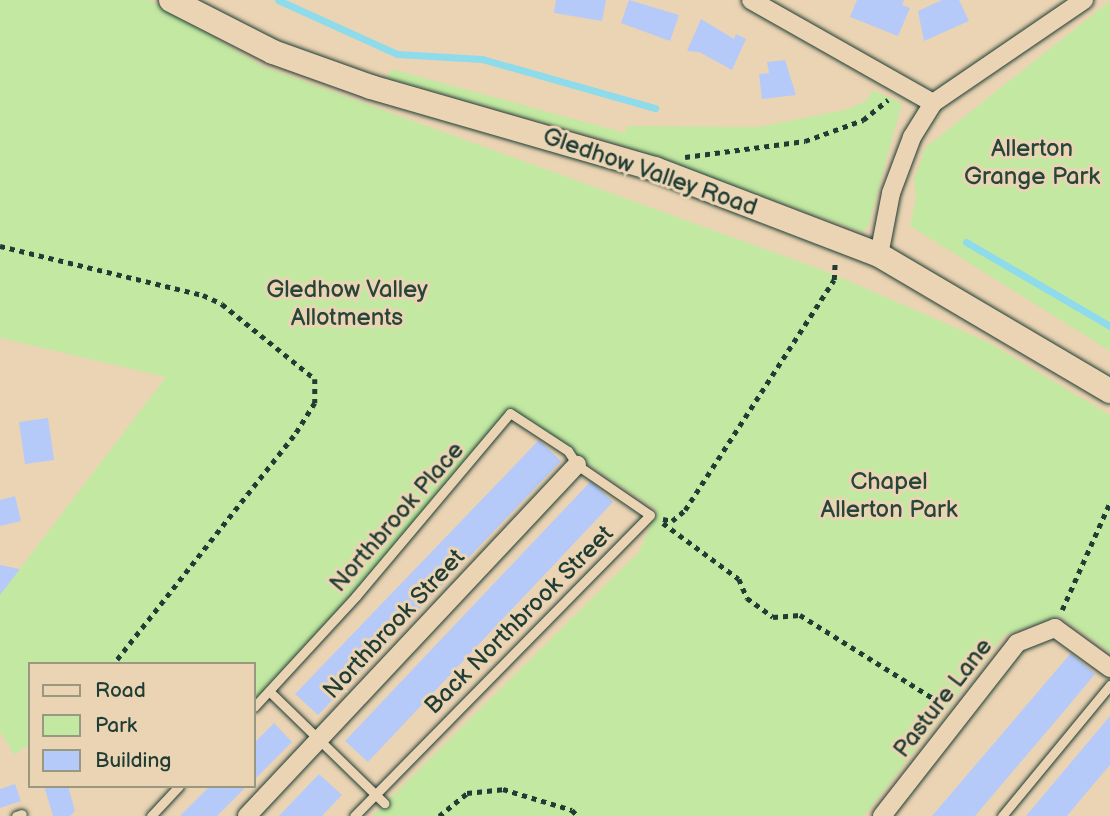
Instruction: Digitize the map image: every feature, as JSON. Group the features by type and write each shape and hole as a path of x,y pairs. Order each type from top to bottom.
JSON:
{"street":[{"name":"Gledhow Valley Road","path":"171,0 273,52 371,87 655,169 878,255 1110,391"},
{"path":"751,0 933,103"},
{"path":"878,255 895,182 912,137 933,103 1084,0"},
{"name":"Northbrook Street","path":"247,816 577,465"},
{"path":"1055,628 1110,668"},
{"name":"Pasture Lane","path":"882,816 1017,643 1055,628"}],"lane":[{"name":"Northbrook Place","path":"256,705 510,413 568,450 577,465"},
{"name":"Back Northbrook Street","path":"355,816 650,515 577,465"},
{"path":"1002,816 1110,685"},
{"path":"269,691 384,803"},
{"path":"151,816 177,788"}],"path":[{"path":"655,169 690,155 805,141 863,120 905,86"},
{"path":"650,515 672,521 685,510 834,280 835,238"},
{"path":"0,246 203,295 222,304 315,379 315,403 294,436 116,662"},
{"path":"1055,628 1110,502"},
{"path":"650,515 738,579 747,598 773,617 800,615 960,715"},
{"path":"439,816 467,793 503,789 572,810 578,816"}],"green space":[{"name":"Gledhow Valley Allotments","path":"0,0 150,0 262,66 828,272 988,342 1110,415 1110,652 1059,616 1004,635 864,816 372,816 639,552 657,510 511,413 256,705 256,662 28,662 28,745 14,755 0,731 0,595 166,377 0,338"},
{"name":"Allerton Grange Park","path":"1110,1 1110,351 910,226 916,199 914,179 925,148"},
{"path":"391,69 625,133 627,126 758,127 845,110 866,101 873,90 902,103 868,227 862,232 616,143 387,78"}],"building":[{"path":"556,0 606,0 602,21 554,13"},
{"path":"629,0 679,15 670,41 621,23"},
{"path":"857,0 904,0 902,5 910,8 898,36 850,17"},
{"path":"942,0 959,0 969,21 924,41 918,11"},
{"path":"701,19 734,39 736,34 746,39 732,70 699,52 687,51"},
{"path":"785,60 796,95 762,99 759,74 769,73 767,62"},
{"path":"48,418 54,460 25,464 19,422"},
{"path":"539,440 561,461 318,715 295,694"},
{"path":"591,481 613,502 368,762 345,741"},
{"path":"15,496 21,521 0,526 0,500"},
{"path":"0,565 20,569 0,595"},
{"path":"1071,653 1095,674 975,816 932,816"},
{"path":"1110,716 1110,765 1067,816 1026,816"},
{"path":"274,723 292,742 256,778 256,741"},
{"path":"319,774 342,795 322,816 279,816"},
{"path":"15,784 21,801 0,808 0,789"},
{"path":"45,788 69,788 75,811 70,816 53,816"},
{"path":"208,788 245,788 217,816 180,816"}],"waterway":[{"path":"278,0 397,54 482,59 655,108"},
{"path":"966,242 1110,326"}],"park label":[{"name":"Chapel Allerton Park","path":"889,496"}]}
